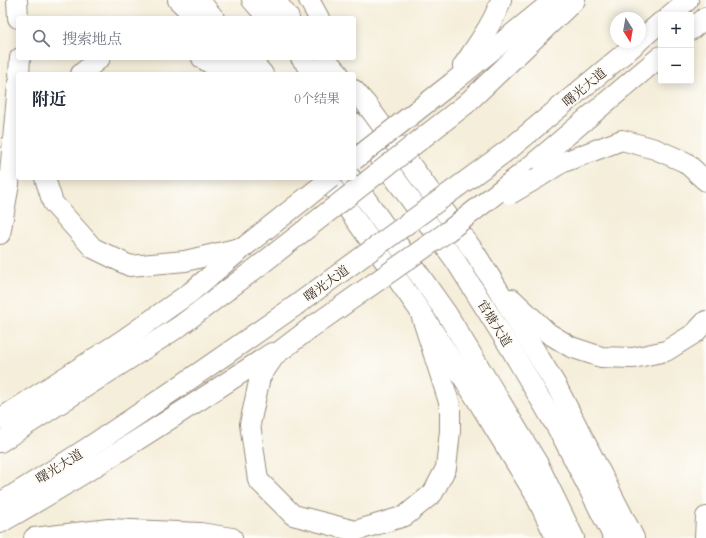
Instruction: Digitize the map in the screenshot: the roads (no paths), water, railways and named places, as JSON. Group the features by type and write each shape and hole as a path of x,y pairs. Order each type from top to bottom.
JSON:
{"highway":[{"path":"17,0 18,16"},
{"path":"178,0 194,16"},
{"path":"199,0 212,16"},
{"path":"252,0 266,16"},
{"path":"275,0 287,16"},
{"path":"309,0 318,16"},
{"path":"452,82 486,31 499,8 501,0"},
{"path":"356,158 554,0"},
{"path":"0,442 180,326 255,269 466,104 575,0"},
{"path":"674,12 688,0"},
{"path":"694,27 706,17"},
{"path":"646,35 658,25"},
{"name":"曙光大道","path":"0,503 170,394 295,306 512,148 631,48"},
{"path":"0,523 144,437 309,329 530,175 658,59"},
{"path":"19,72 20,60"},
{"path":"83,72 98,60"},
{"path":"205,60 223,72"},
{"path":"233,60 242,72"},
{"path":"251,60 261,72"},
{"path":"303,60 313,72"},
{"path":"327,60 337,72"},
{"path":"342,60 349,72"},
{"path":"356,87 360,98 474,253 494,283 557,387 634,538"},
{"path":"0,234 9,184 16,108"},
{"name":"官塘大道","path":"356,126 455,260 511,349 563,438 614,538"},
{"path":"530,175 622,140 655,148 685,162 706,181"},
{"path":"46,180 53,203 93,248 130,266 184,261 244,247"},
{"path":"327,180 420,311 466,382 535,494 556,538"},
{"path":"0,418 123,340 191,292 244,247 328,180"},
{"path":"352,180 447,314 538,464 574,538"},
{"path":"494,283 548,333 571,347 601,356 633,358 666,351 695,333 706,321"},
{"path":"309,329 275,355 260,377 250,424 258,480 293,515 355,531 405,516 433,493 446,468 450,431 450,405 420,311"},
{"path":"705,538 706,517"},
{"path":"34,538 109,529 200,533 232,538"}]}
